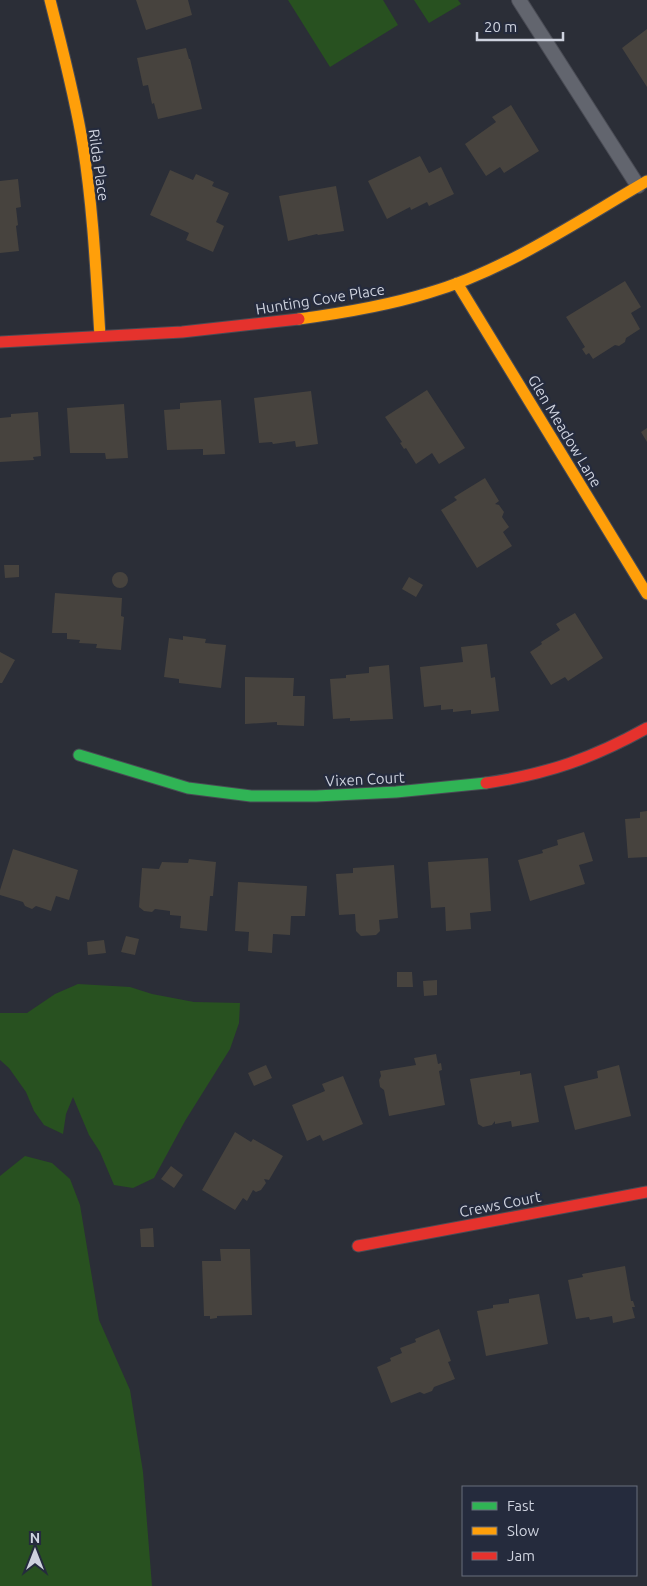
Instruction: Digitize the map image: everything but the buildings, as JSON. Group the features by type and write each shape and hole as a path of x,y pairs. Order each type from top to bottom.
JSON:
{"street":[{"name":"Rilda Place","path":"50,0 68,70 82,145 94,239 100,336"},
{"name":"Hunting Cove Place","path":"0,342 182,332 281,322 370,309 430,294 510,260 642,184"},
{"name":"Glen Meadow Lane","path":"457,283 647,594"},
{"name":"Vixen Court","path":"79,755 187,788 238,795 311,797 419,791 495,784 549,772 601,752 647,728"},
{"name":"Crews Court","path":"358,1246 647,1192"}],"lane":[{"path":"519,0 642,184"}],"green space":[{"path":"288,0 383,0 398,25 330,67"},
{"path":"414,0 458,0 461,4 429,23"},
{"path":"78,984 130,987 152,994 194,1002 240,1003 239,1023 230,1049 185,1121 154,1178 133,1188 114,1185 100,1152 89,1135 73,1097 66,1114 63,1134 44,1125 34,1111 26,1092 9,1068 0,1060 0,1013 27,1013 55,994"},
{"path":"25,1156 52,1163 70,1179 80,1205 99,1320 130,1390 143,1472 152,1586 0,1586 0,1176"}],"traffic: fast":[{"path":"79,755 188,788 251,796 316,796 396,792 486,783"}],"traffic: slow":[{"path":"50,0 72,90 83,146 92,217 100,336"},
{"path":"299,319 348,312 412,298 457,284 540,244 647,181"},
{"path":"457,283 647,594"}],"traffic: jam":[{"path":"0,342 182,332 299,319"},
{"path":"486,783 550,770 608,748 647,728"},
{"path":"358,1246 647,1192"}]}
